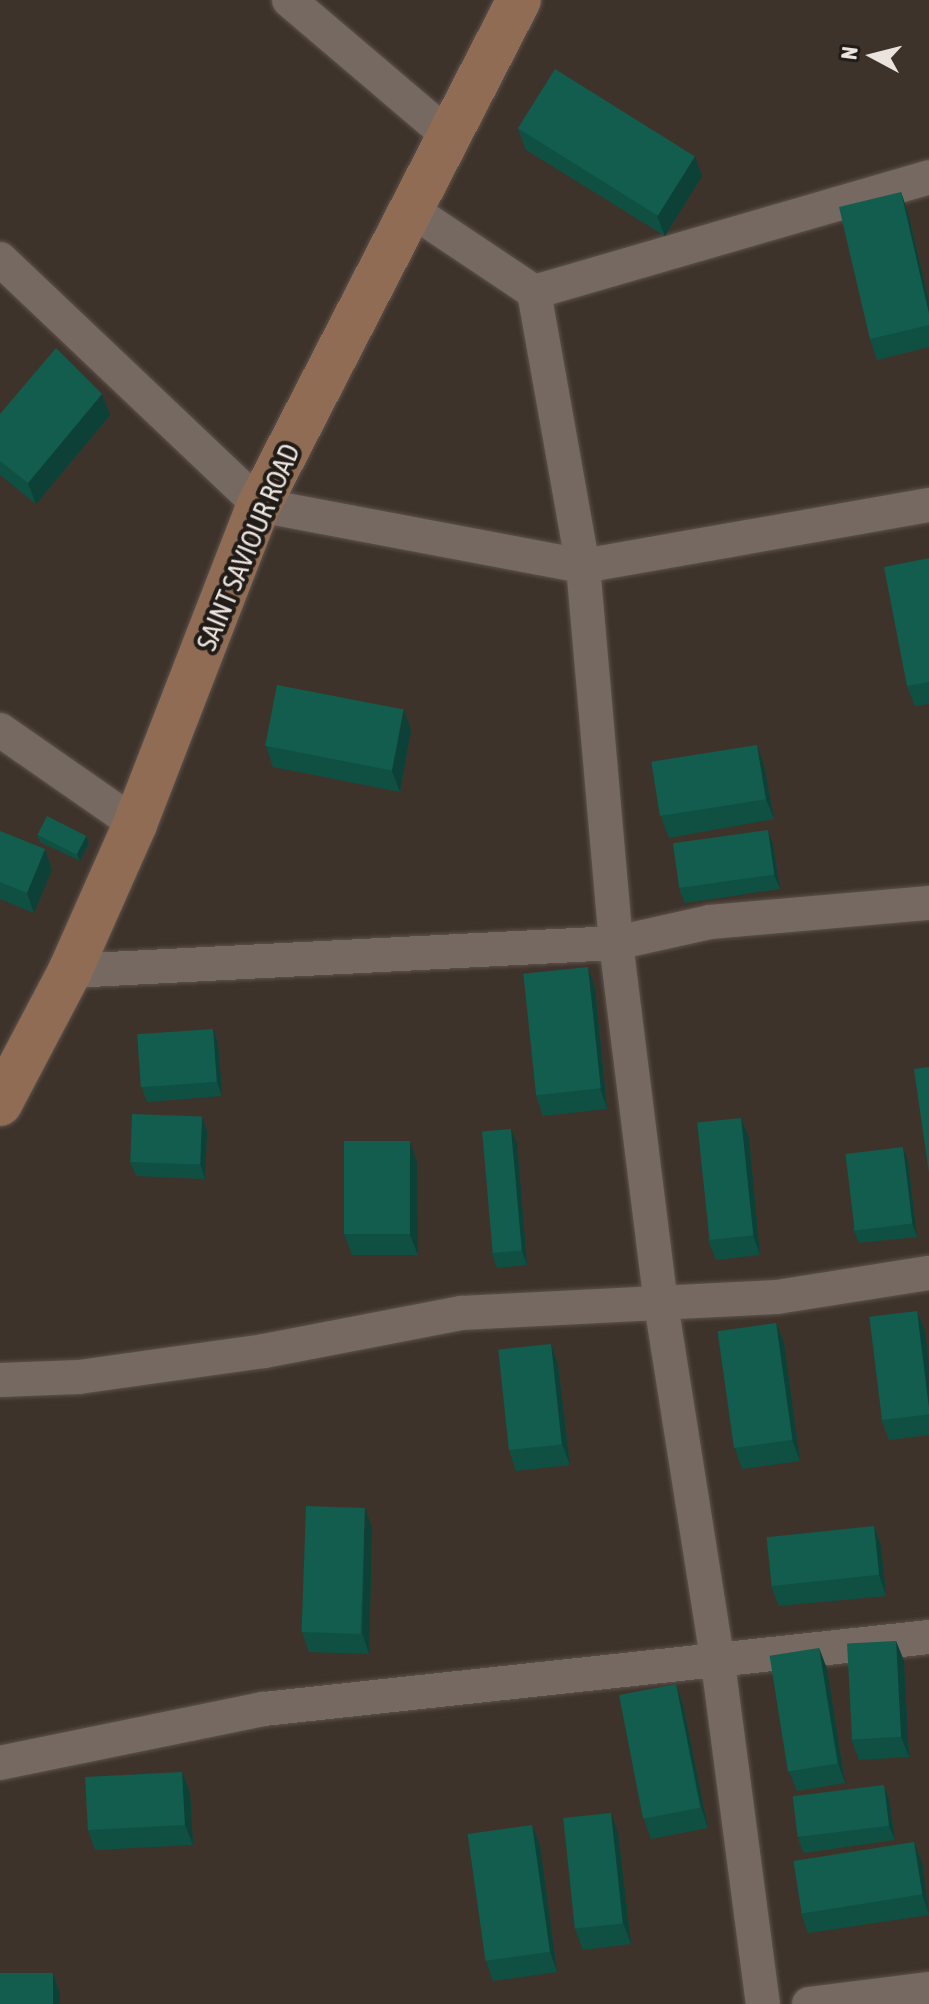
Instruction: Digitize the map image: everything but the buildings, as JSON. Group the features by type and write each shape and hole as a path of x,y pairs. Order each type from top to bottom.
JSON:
{"street":[{"path":"289,0 450,137"},
{"name":"SAINT SAVIOUR ROAD","path":"0,1104 70,971 135,824 259,505 519,0"},
{"path":"534,292 929,177"},
{"path":"413,211 534,292 583,566 616,943 661,1304 718,1663 763,2004"},
{"path":"0,259 259,505 583,566 929,505"},
{"path":"0,730 135,824"},
{"path":"70,971 616,943 710,922 929,903"},
{"path":"0,1380 79,1377 264,1351 461,1313 777,1297 929,1273"},
{"path":"0,1763 264,1709 718,1663 929,1637"},
{"path":"809,2004 929,1989"}]}
